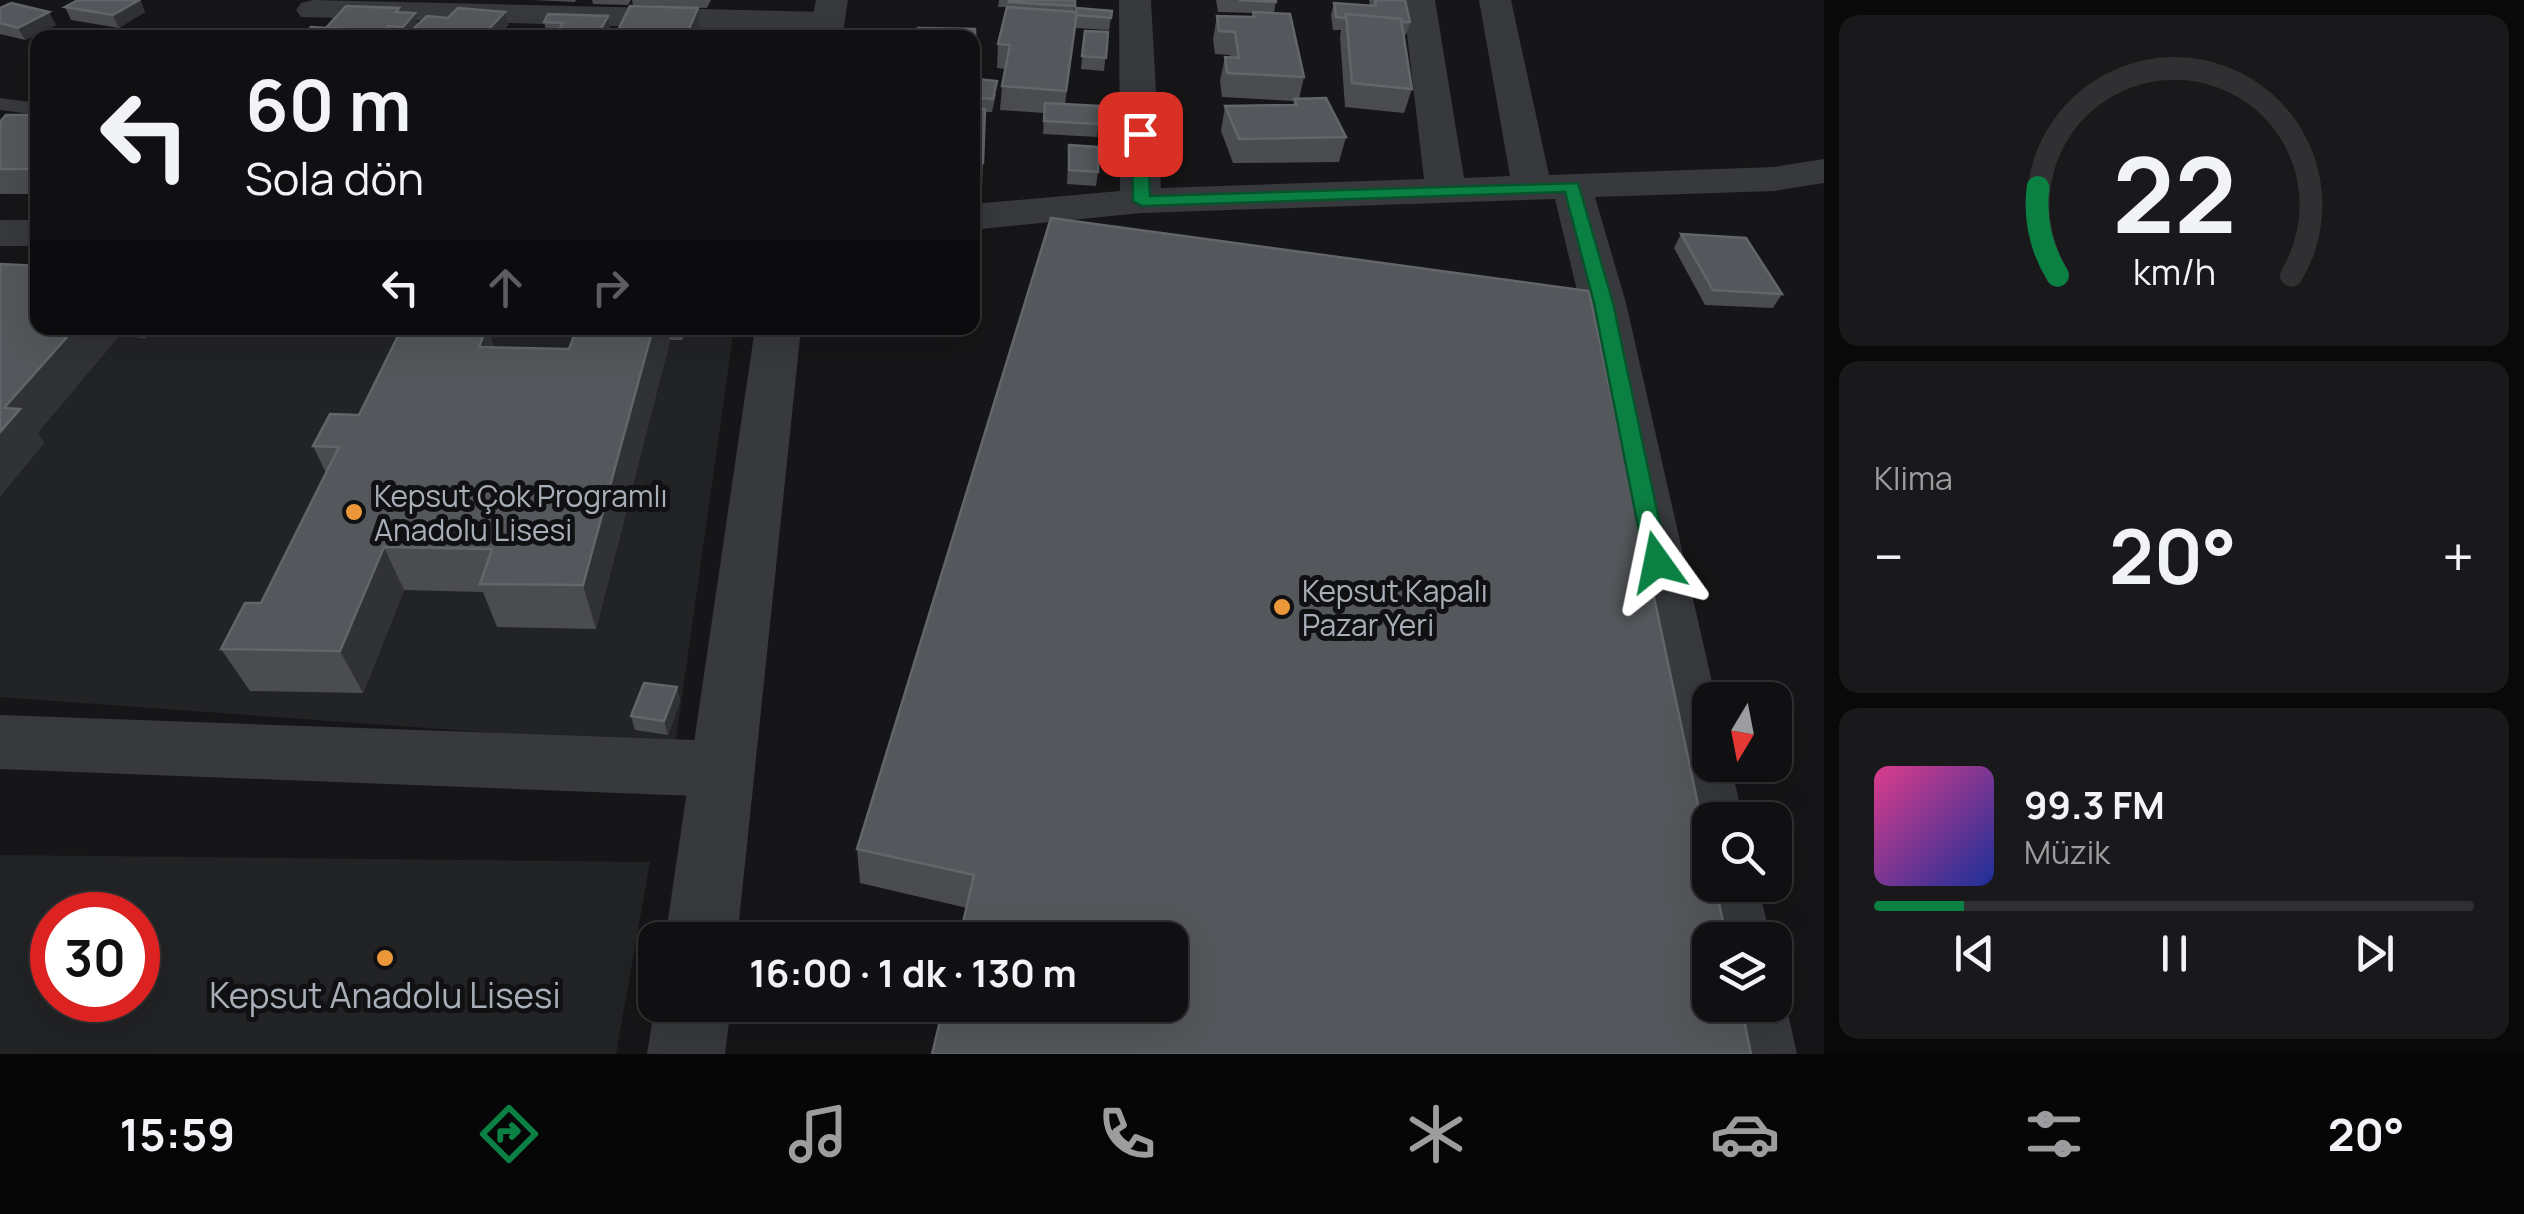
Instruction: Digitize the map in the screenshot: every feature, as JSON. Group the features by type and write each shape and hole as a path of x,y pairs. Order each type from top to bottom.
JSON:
{"street":[{"path":"1136,0 1142,201"},
{"path":"1418,0 1446,191"},
{"path":"1495,0 1552,188 1603,303 1706,802"},
{"path":"295,30 318,5 828,20"},
{"path":"980,216 1142,201 1774,179 1824,171"},
{"path":"0,233 30,233"},
{"path":"703,922 777,335"},
{"path":"0,742 722,769"},
{"path":"686,1054 691,1022"},
{"path":"1751,1022 1758,1054"}],"lane":[{"path":"0,104 30,108"}],"shaded area":[{"name":"Kepsut Çok Programlı Anadolu Lisesi","path":"0,265 30,315 30,335 733,335 675,746 0,697"},
{"name":"Kepsut Anadolu Lisesi","path":"0,855 650,862 616,1054 0,1054"}],"building":[{"path":"78,0 139,0 113,15 65,7"},
{"path":"1075,0 1075,6 1009,2"},
{"path":"1375,0 1405,0 1410,22 1346,14 1345,18 1336,17 1334,3 1376,6"},
{"path":"11,3 49,12 18,28 0,23 0,8"},
{"path":"346,6 399,8 396,12 415,13 403,27 326,28"},
{"path":"630,6 698,8 688,30 618,30"},
{"path":"1007,7 1077,12 1066,91 1002,86 1010,45 998,44"},
{"path":"458,8 505,12 488,30 412,30 427,16 448,18"},
{"path":"1076,8 1112,11 1111,18 1076,15"},
{"path":"1253,12 1290,14 1304,77 1227,73 1225,57 1239,58 1235,32 1219,31 1217,16 1254,17"},
{"path":"548,14 608,16 600,30 559,30 563,23 544,22"},
{"path":"1346,14 1401,19 1412,89 1352,83"},
{"path":"311,27 361,30 308,30"},
{"path":"918,28 975,30 918,30"},
{"path":"1085,31 1108,32 1106,58 1082,56"},
{"path":"980,79 997,81 993,99 980,98"},
{"path":"1326,98 1346,137 1239,139 1225,106 1297,105 1294,99"},
{"path":"1045,103 1099,106 1099,124 1044,121"},
{"path":"980,109 985,109 980,163"},
{"path":"6,115 30,115 30,169 0,169 0,122"},
{"path":"1069,145 1098,147 1098,172 1069,170"},
{"name":"Kepsut Kapalı Pazar Yeri","path":"1051,218 1589,291 1697,802 1692,802 1692,902 1719,902 1723,922 1692,922 1692,1022 1744,1022 1751,1054 932,1054 940,1022 1188,1022 1188,922 963,922 974,875 857,849"},
{"path":"1681,234 1746,238 1782,294 1713,290"},
{"path":"0,264 30,266 30,335 69,335 4,408 20,409 0,432"},
{"path":"399,335 483,335 479,347 569,349 574,335 651,335 583,585 480,584 492,549 384,547 340,651 221,649 245,603 261,603 339,447 313,446 330,414 359,415"},
{"path":"644,683 677,687 664,721 631,716"}],"place":[{"name":"Kepsut Çok Programlı Anadolu Lisesi","path":"354,512"},
{"name":"Kepsut Kapalı Pazar Yeri","path":"1282,607"},
{"name":"Kepsut Anadolu Lisesi","path":"385,958"}],"route":[{"path":"1140,134 1142,201 1572,187 1603,303 1657,562"}]}
